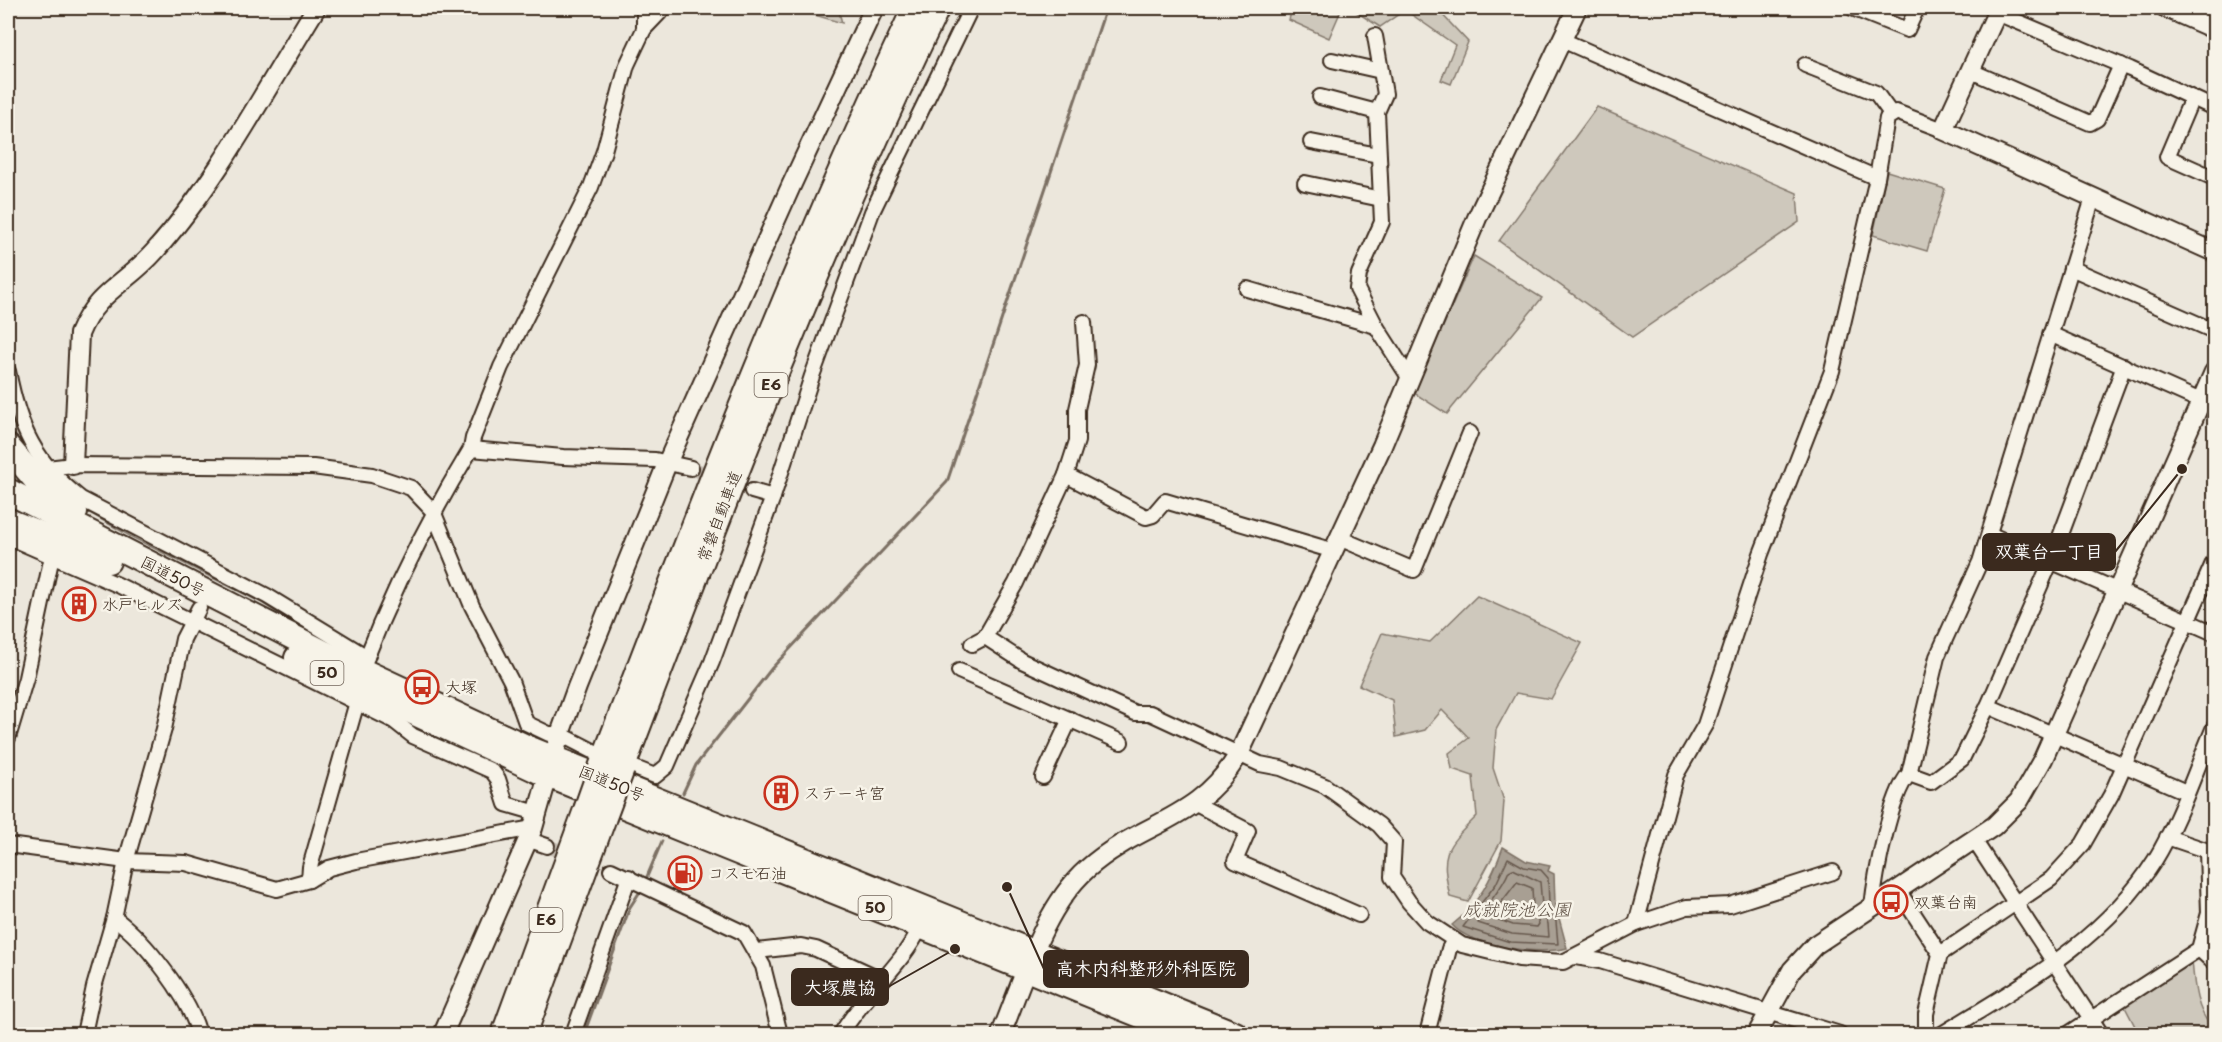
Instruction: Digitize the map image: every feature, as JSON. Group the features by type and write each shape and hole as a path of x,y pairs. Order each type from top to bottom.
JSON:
{"highway":[{"name":"常磐自動車道","path":"509,1033 614,763 707,487 849,148 915,8"},
{"name":"常磐自動車道","path":"614,763 867,157 937,8"},
{"path":"8,447 25,470 58,501 106,531 210,585 252,616"},
{"name":"国道50号","path":"8,491 252,616 361,680"},
{"name":"国道50号","path":"8,510 108,561 196,615 361,680 552,768 921,927 1031,962 1234,1035"},
{"path":"8,521 108,561"},
{"name":"国道50号","path":"552,768 1031,962 1187,1035"}],"street":[{"path":"73,465 79,334 87,315 97,302 154,252 218,168 316,8"},
{"path":"644,8 644,29"},
{"path":"309,880 310,867 361,680 407,563 433,511 471,450 473,438 501,367 591,187 604,151 627,65 644,29 664,8"},
{"path":"443,1035 532,827 552,768 560,734 668,461 786,197 874,8"},
{"path":"47,468 73,465 313,467 348,471 399,482 411,488 433,511 472,606 511,681 526,723 549,734 560,734 614,763 655,776 667,765 712,662 772,498 808,386 872,212 971,8"},
{"path":"1001,1035 1048,921 1065,892 1089,867 1118,846 1196,804 1215,788 1239,754 1337,544 1410,379 1438,305 1477,218 1577,8"},
{"path":"1852,8 1907,30 1917,8"},
{"path":"2166,8 2214,29"},
{"path":"1943,130 1998,10 2214,108"},
{"path":"1375,36 1385,94 1377,112 1382,222 1359,274 1357,289 1376,326 1410,379"},
{"path":"1562,40 1877,178"},
{"path":"1332,60 1381,71"},
{"path":"1805,65 1876,93 1892,115"},
{"path":"1971,70 2090,123 2097,119 2121,65"},
{"path":"1320,97 1377,112"},
{"path":"2192,98 2167,157 2214,178"},
{"path":"1636,924 1676,775 1705,725 1761,554 1832,371 1877,178 1887,118 1896,112 1943,130 2214,252"},
{"path":"1311,142 1378,155"},
{"path":"1305,183 1381,199"},
{"path":"1872,907 1875,879 1899,787 1909,774 1937,657 1980,561 2093,198"},
{"path":"2071,268 2214,331"},
{"path":"1247,289 1376,326"},
{"path":"1084,322 1088,365 1077,410 1077,441 1066,475 1049,507 1028,559 979,641 1135,713 1150,713 1260,764 1281,768 1326,786 1379,825 1394,842 1392,877 1409,902 1427,922 1454,940 1506,958 1563,962 1636,924 1687,907 1730,905 1833,872"},
{"path":"2050,334 2208,404"},
{"path":"1909,774 1931,782 1962,759 1988,706 2051,561 2124,366"},
{"path":"8,371 11,405 28,440 47,468 81,499 267,596 361,680 394,721 413,736 482,764 498,778 506,804 532,827 547,846"},
{"path":"1757,1035 1782,987 1802,958 1831,933 1994,826 2019,801 2036,772 2117,591 2208,404 2214,372"},
{"path":"1066,475 1146,517 1153,515 1165,501 1337,544 1414,570 1470,433"},
{"path":"471,450 562,457 668,461 692,468"},
{"path":"752,491 772,498"},
{"path":"1989,534 2214,633"},
{"path":"8,537 196,615 183,639 164,729 126,861 84,1035"},
{"path":"8,738 26,678 52,556"},
{"path":"1926,1035 1926,1014 1940,954 2051,879 2083,844 2096,824 2214,561"},
{"path":"959,671 1122,742"},
{"path":"1988,706 2186,792"},
{"path":"1043,777 1070,719"},
{"path":"1942,1035 2055,963 2113,916 2139,883 2167,837 2214,727"},
{"path":"1196,804 1248,831 1235,861 1359,915"},
{"path":"8,845 126,861 186,863 277,889 309,880 329,867 532,827"},
{"path":"2068,1035 2199,949 2209,913 2211,852 2167,837"},
{"path":"1974,840 2101,1035"},
{"path":"611,870 737,928 757,951 780,1035"},
{"path":"573,1035 629,878"},
{"path":"1898,890 1940,954"},
{"path":"114,918 170,976 193,1016 200,1035"},
{"path":"841,1035 881,979 914,941 921,927"},
{"path":"1427,1035 1449,949 1454,940"},
{"path":"757,951 801,946 816,949 881,979"},
{"path":"2199,949 2214,963"},
{"path":"1576,957 1600,961 1840,1035"}],"shaded area":[{"path":"791,8 838,8 842,23"},
{"path":"1292,8 1342,8 1329,38 1289,20"},
{"path":"1350,8 1436,8 1468,42 1451,84 1441,80 1455,45 1405,10 1380,27"},
{"path":"1597,107 1797,193 1799,222 1632,337 1499,241"},
{"path":"1887,171 1945,189 1927,251 1873,235"},
{"path":"1474,256 1542,298 1447,414 1414,393"},
{"path":"8,412 13,414 32,456 49,479 74,500 261,598 356,656 354,658 326,644 262,603 130,536 72,503 25,463 8,436"},
{"path":"1477,596 1582,643 1551,699 1516,693 1496,730 1493,768 1504,801 1501,841 1468,902 1450,897 1446,860 1452,844 1477,816 1473,776 1452,769 1449,753 1469,738 1442,710 1425,730 1396,737 1392,700 1359,685 1382,633 1430,642"},
{"path":"2192,960 2197,998 2203,1015 2214,1029 2214,1034 2139,1034 2124,1005"}],"water":[{"name":"成就院池公園","path":"1503,847 1526,861 1550,866 1548,871 1554,874 1555,903 1567,948 1540,951 1490,944 1474,939 1452,925 1477,900"}],"waterway":[{"path":"683,793 696,765 772,668 947,482 1106,8"},
{"path":"646,879 662,841"},
{"path":"584,1034 630,907 641,890"}],"tunnel":[{"path":"691,468 752,491"},
{"path":"547,846 611,870"}],"place":[{"name":"双葉台一丁目","path":"2182,469"},
{"name":"水戸ヒルズ","path":"79,604"},
{"name":"大塚","path":"422,687"},
{"name":"ステーキ宮","path":"781,793"},
{"name":"コスモ石油","path":"685,873"},
{"name":"高木内科整形外科医院","path":"1007,887"},
{"name":"双葉台南","path":"1891,902"},
{"name":"大塚農協","path":"955,949"}]}
